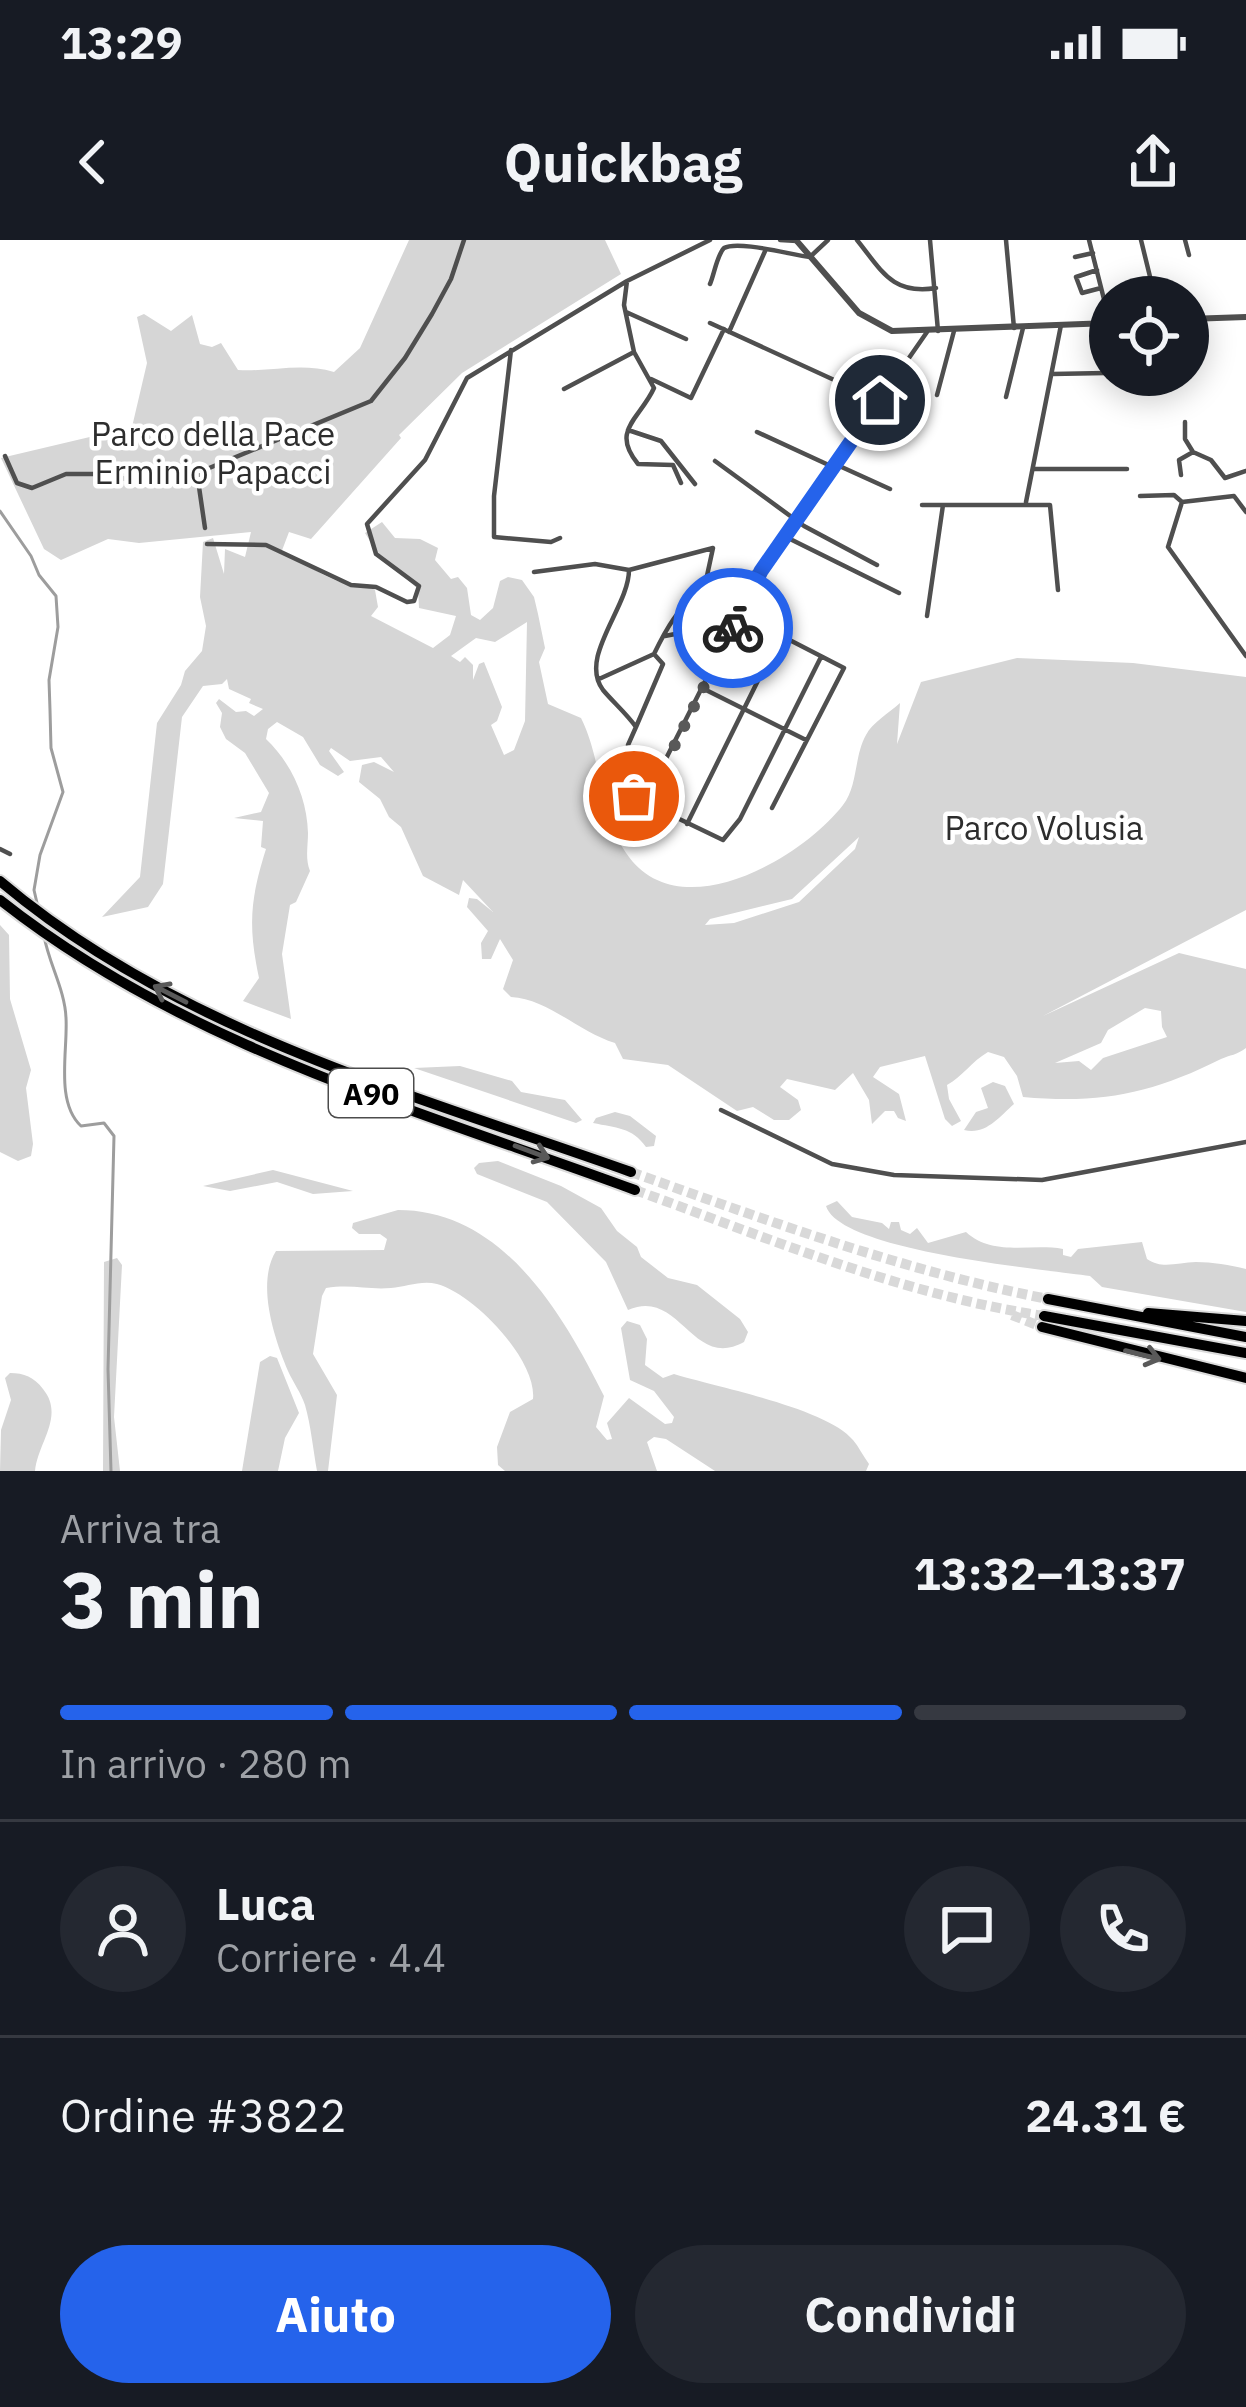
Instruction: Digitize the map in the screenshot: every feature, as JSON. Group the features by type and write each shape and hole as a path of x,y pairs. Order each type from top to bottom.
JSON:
{"highway":[{"name":"A90","path":"0,880 118,966 198,1008 283,1045 631,1172"},
{"name":"A90","path":"0,900 114,979 175,1012 250,1046 635,1190"},
{"path":"1048,1300 1246,1337"},
{"path":"1113,1312 1246,1321"},
{"path":"1246,1353 1043,1322 1246,1378"}],"street":[{"path":"5,456 17,482 32,488 66,473 108,473 136,482 225,465 371,401 432,314 464,240"},
{"path":"207,544 266,545 353,585 376,587 414,602 419,587 376,554 367,535 368,519 421,466 462,384 627,281 710,240"},
{"path":"780,240 797,240 866,319 895,332 1089,324"},
{"path":"810,257 828,240"},
{"path":"857,240 898,285 914,291 936,288"},
{"path":"930,240 938,332"},
{"path":"1006,240 1019,328 1006,397"},
{"path":"1089,240 1099,276"},
{"path":"1141,240 1150,276"},
{"path":"1185,240 1189,255"},
{"path":"710,284 725,247 742,244 810,257"},
{"path":"651,379 691,398 766,248"},
{"path":"1075,257 1093,254"},
{"path":"1089,291 1082,292 1076,277 1097,270"},
{"path":"627,281 626,312 634,352 651,379 653,392 626,430 626,442 637,463 673,465 681,482"},
{"path":"626,312 686,339"},
{"path":"1209,318 1246,317"},
{"path":"710,322 880,400"},
{"path":"1026,505 1061,326"},
{"path":"938,395 954,331"},
{"path":"654,654 663,664 628,745 638,807 646,803 761,571 927,332"},
{"path":"511,350 494,496 494,537 551,542 560,538"},
{"path":"564,388 634,352"},
{"path":"1052,374 1089,373"},
{"path":"1185,422 1185,439 1225,478 1246,472"},
{"path":"626,430 662,441 695,484"},
{"path":"757,432 890,489"},
{"path":"1181,475 1179,460 1195,452"},
{"path":"715,461 797,520 877,565"},
{"path":"1033,469 1127,470"},
{"path":"202,471 198,480 205,528"},
{"path":"1140,496 1174,494 1182,502"},
{"path":"1182,502 1234,496 1246,512"},
{"path":"1182,502 1168,547 1246,656"},
{"path":"927,616 943,505"},
{"path":"922,506 1051,505 1058,590"},
{"path":"786,537 899,593"},
{"path":"534,572 595,564 628,570 713,548 704,588"},
{"path":"628,570 621,608 602,639 596,668 599,679 636,727"},
{"path":"599,679 654,654 674,616 704,588 761,571"},
{"path":"746,602 780,636 844,668 772,808"},
{"path":"662,637 736,622"},
{"path":"687,824 780,636"},
{"path":"646,803 722,841 740,819 821,657"},
{"path":"704,689 808,741"},
{"path":"0,849 10,854"},
{"path":"721,1111 832,1164 894,1175 1042,1180 1246,1142"}],"green space":[{"path":"409,240 605,240 621,274 462,373 399,435 311,539 289,532 281,553 337,581 375,590 378,607 371,616 433,648 450,635 456,616 419,608 418,589 378,554 365,533 382,522 395,538 420,539 438,548 435,560 451,579 458,577 467,588 471,615 480,620 493,608 500,581 508,577 522,580 534,597 538,614 545,648 539,662 548,704 581,718 619,841 652,877 679,886 709,886 740,877 800,845 843,805 866,735 900,703 897,744 921,682 1017,658 1133,663 1246,677 1246,910 1043,1016 1179,953 1246,969 1246,1048 1148,1088 1077,1099 1023,1097 1004,1057 988,1052 947,1085 961,1121 952,1126 945,1119 925,1056 880,1067 873,1077 899,1094 906,1121 894,1111 885,1111 872,1124 869,1100 853,1073 835,1090 787,1079 780,1087 798,1100 801,1110 789,1120 774,1120 753,1107 737,1111 668,1065 623,1059 615,1043 538,1003 511,997 503,989 513,960 500,939 491,959 482,959 481,943 488,931 467,907 469,898 493,912 463,880 459,895 423,876 401,827 389,817 380,799 359,782 362,765 374,762 394,772 381,757 350,761 331,748 344,772 338,776 320,765 303,737 277,722 268,729 266,739 290,770 301,794 310,871 296,902 290,905 282,954 291,1019 243,1001 259,978 252,913 266,849 261,847 263,821 234,818 261,812 269,793 245,753 226,739 216,703 219,699 236,712 254,716 263,709 229,689 227,679 203,686 182,717 163,884 148,907 102,917 140,877 157,723 185,671 202,651 206,626 200,597 203,542 213,538 224,574 225,549 245,557 251,532 139,543 108,539 61,560 44,549 1,458 132,427 147,363 137,317 144,314 171,331 192,315 200,344 221,343 238,370 334,372 360,348","holes":["527,622 525,721 514,750 504,755 491,725 502,707 484,662 473,680 473,665 465,657 460,662 451,656 476,638 495,642","859,837 855,849 799,902 734,923 705,925 710,919 792,899","1145,1008 1161,1011 1167,1037 1103,1058 1091,1070 1079,1061 1055,1063 1101,1043 1108,1030"]},
{"path":"0,925 9,935 10,999 31,1070 26,1088 33,1144 31,1156 18,1161 0,1152"},
{"path":"460,1066 512,1081 521,1092 565,1100 582,1120 576,1123 414,1068"},
{"path":"993,1082 1005,1086 1014,1104 985,1128 964,1130 976,1112 988,1108 981,1088"},
{"path":"615,1112 630,1116 656,1136 654,1146 646,1147 623,1129 593,1123"},
{"path":"498,1161 601,1208 641,1257 668,1278 697,1285 740,1319 748,1332 744,1342 726,1348 711,1346 661,1309 628,1310 606,1262 547,1202 477,1174 474,1168"},
{"path":"273,1170 353,1191 313,1194 277,1182 230,1191 203,1186"},
{"path":"837,1201 852,1217 889,1229 891,1222 899,1222 901,1230 910,1234 917,1228 928,1243 966,1232 988,1244 1063,1249 1063,1255 1071,1257 1078,1249 1142,1242 1147,1259 1159,1264 1202,1262 1246,1269 1246,1312 1102,1287 1090,1276 903,1246 839,1222 826,1206"},
{"path":"398,1210 435,1215 469,1228 525,1272 569,1332 604,1396 596,1427 607,1440 612,1439 607,1423 629,1398 665,1424 674,1417 654,1391 630,1380 621,1328 627,1321 640,1325 647,1339 645,1365 663,1378 674,1374 820,1418 853,1440 869,1464 866,1471 715,1471 666,1439 654,1437 647,1442 657,1471 505,1471 498,1465 497,1447 510,1412 533,1399 525,1366 485,1314 452,1290 425,1283 326,1288 313,1354 337,1395 328,1471 317,1471 305,1405 273,1327 267,1294 270,1264 276,1251 384,1250 387,1239 380,1234 359,1234 353,1223"},
{"path":"117,1258 122,1265 114,1417 120,1471 103,1471 104,1262"},
{"path":"277,1358 299,1413 285,1438 278,1471 242,1471 260,1362"},
{"path":"10,1373 32,1379 49,1399 51,1419 35,1471 0,1471 1,1430 11,1400 5,1378"}],"waterway":[{"path":"0,511 56,596 58,627 49,680 51,748 63,792 40,855 34,890 37,903"},
{"path":"44,936 65,1008 68,1104 81,1126 104,1123 114,1136 108,1369 111,1471"}],"tunnel":[{"path":"631,1172 889,1259 1048,1299"},
{"path":"635,1190 888,1280 1044,1316"},
{"path":"1012,1315 1042,1327"}],"way so far":[{"path":"634,796 637,807 642,808 733,628"}],"route":[{"path":"733,628 761,571 880,400"}],"park label":[{"name":"Parco della Pace Erminio Papacci","path":"213,452"},
{"name":"Parco Volusia","path":"1044,827"}]}
